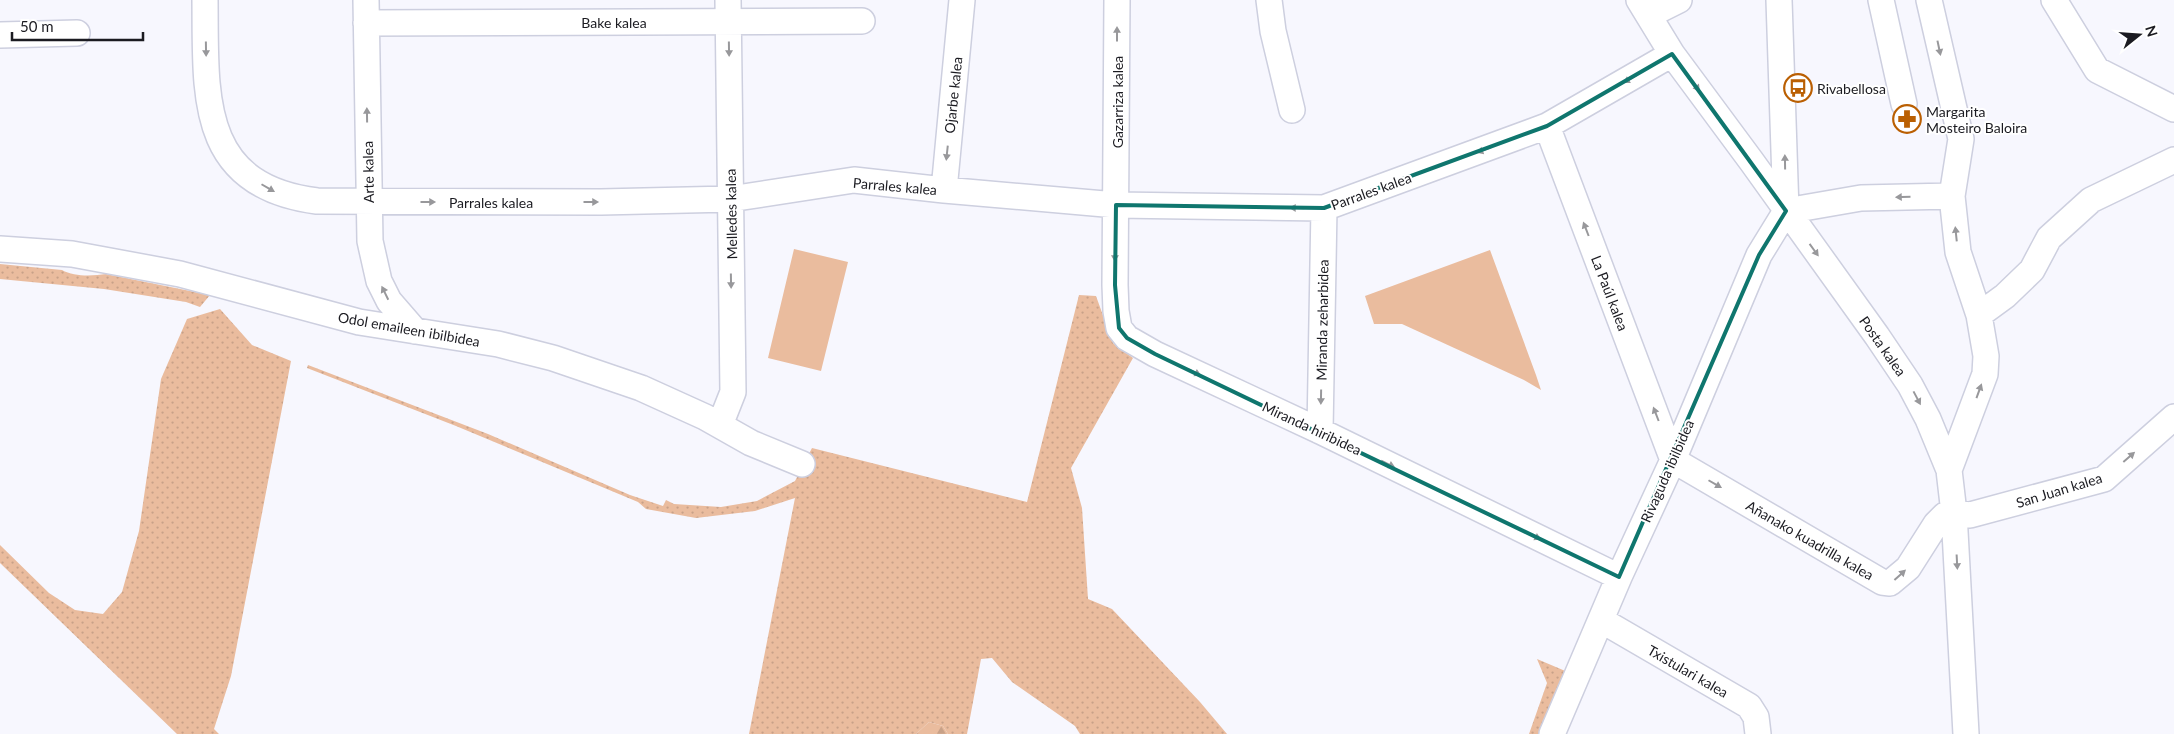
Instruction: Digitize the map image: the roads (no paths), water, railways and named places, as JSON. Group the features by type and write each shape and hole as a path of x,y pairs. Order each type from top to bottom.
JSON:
{"street":[{"name":"Parrales kalea","path":"205,0 206,86 210,113 226,151 247,174 271,190 292,198 317,201 601,202 730,199 854,180 1116,205 1324,208 1547,126 1672,54"},
{"name":"Ojarbe kalea","path":"944,190 962,0"},
{"name":"Gazarriza kalea","path":"1116,205 1117,0"},
{"path":"1269,0 1272,31 1292,110"},
{"path":"1644,8 1679,0"},
{"path":"1779,0 1786,211 1861,198 1952,196"},
{"path":"1882,0 1904,104"},
{"path":"1929,0 1961,139 1952,196 1958,252 1978,315 1986,356 1985,374 1949,470"},
{"path":"2054,0 2097,70 2174,109"},
{"name":"Posta kalea","path":"1644,8 1672,54 1752,162 1910,385 1928,419 1949,470 1954,513 1966,734"},
{"name":"Bake kalea","path":"366,12 728,11 862,21"},
{"name":"Melledes kalea","path":"720,425 733,392 728,11"},
{"name":"Arte kalea","path":"366,12 370,242 379,281 388,301 415,331"},
{"path":"0,35 77,33"},
{"name":"La Paúl kalea","path":"1547,126 1673,460"},
{"path":"1978,315 2005,296 2032,270 2049,238 2091,200 2174,160"},
{"name":"Miranda hiribidea","path":"1116,205 1116,311 1119,328 1127,338 1155,354 1320,431 1619,577"},
{"name":"Miranda zeharbidea","path":"1320,431 1324,208"},
{"name":"Rivaguda ibilbidea","path":"1552,734 1619,577 1673,460 1759,255 1786,211"},
{"name":"Odol emaileen ibilbidea","path":"0,249 72,254 180,274 359,322 498,344 553,358 641,388 720,425 751,443 802,464"},
{"name":"San Juan kalea","path":"1954,513 1970,515 2104,479 2174,417"},
{"path":"1937,440 1953,440 1962,437"},
{"name":"Añanako kuadrilla kalea","path":"1673,460 1882,582 1890,583 1898,578 1908,568 1936,524 1946,515 1954,513"},
{"name":"Txistulari kalea","path":"1601,620 1749,706 1756,717 1758,734"}],"place":[{"name":"Rivabellosa","path":"1798,88"},
{"name":"Margarita Mosteiro Baloira","path":"1907,119"}]}
